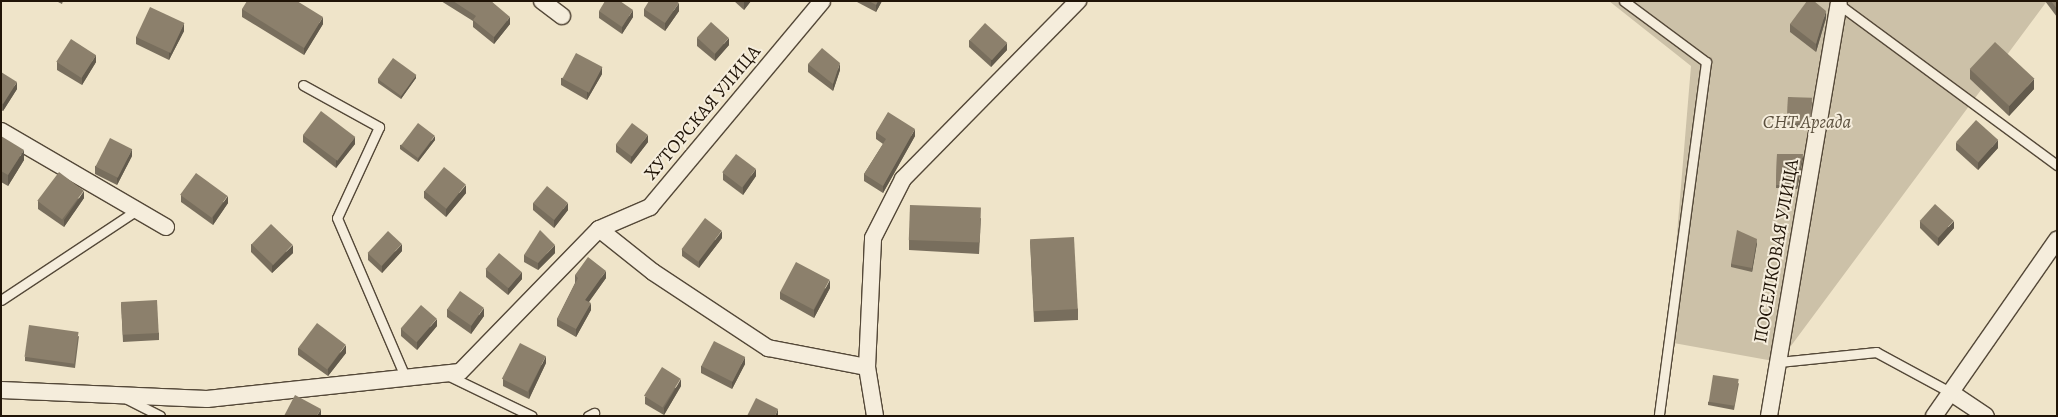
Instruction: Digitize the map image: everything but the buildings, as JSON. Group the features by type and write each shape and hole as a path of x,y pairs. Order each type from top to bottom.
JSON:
{"street":[{"path":"542,1 562,16"},
{"name":"ХУТОРСКАЯ УЛИЦА","path":"599,229 650,207 822,1"},
{"path":"875,416 867,367 873,238 904,179 1078,1"},
{"name":"ПОСЕЛКОВАЯ УЛИЦА","path":"1769,416 1837,3"},
{"path":"1,131 166,227"},
{"path":"1,390 207,399 460,372 599,229 653,272 768,348 867,367"},
{"path":"1934,416 2057,240"},
{"path":"1950,392 1986,416"}],"lane":[{"path":"1624,1 1706,62 1659,416"},
{"path":"1837,3 2057,165"},
{"path":"303,85 379,127 337,218 406,379"},
{"path":"1,300 137,210"},
{"path":"1779,362 1876,352 1950,392"},
{"path":"445,374 532,416"},
{"path":"121,396 160,416"}],"green space":[{"name":"СНТ Аргада","path":"1609,1 2047,1 1779,362 1668,342 1691,66"}]}
